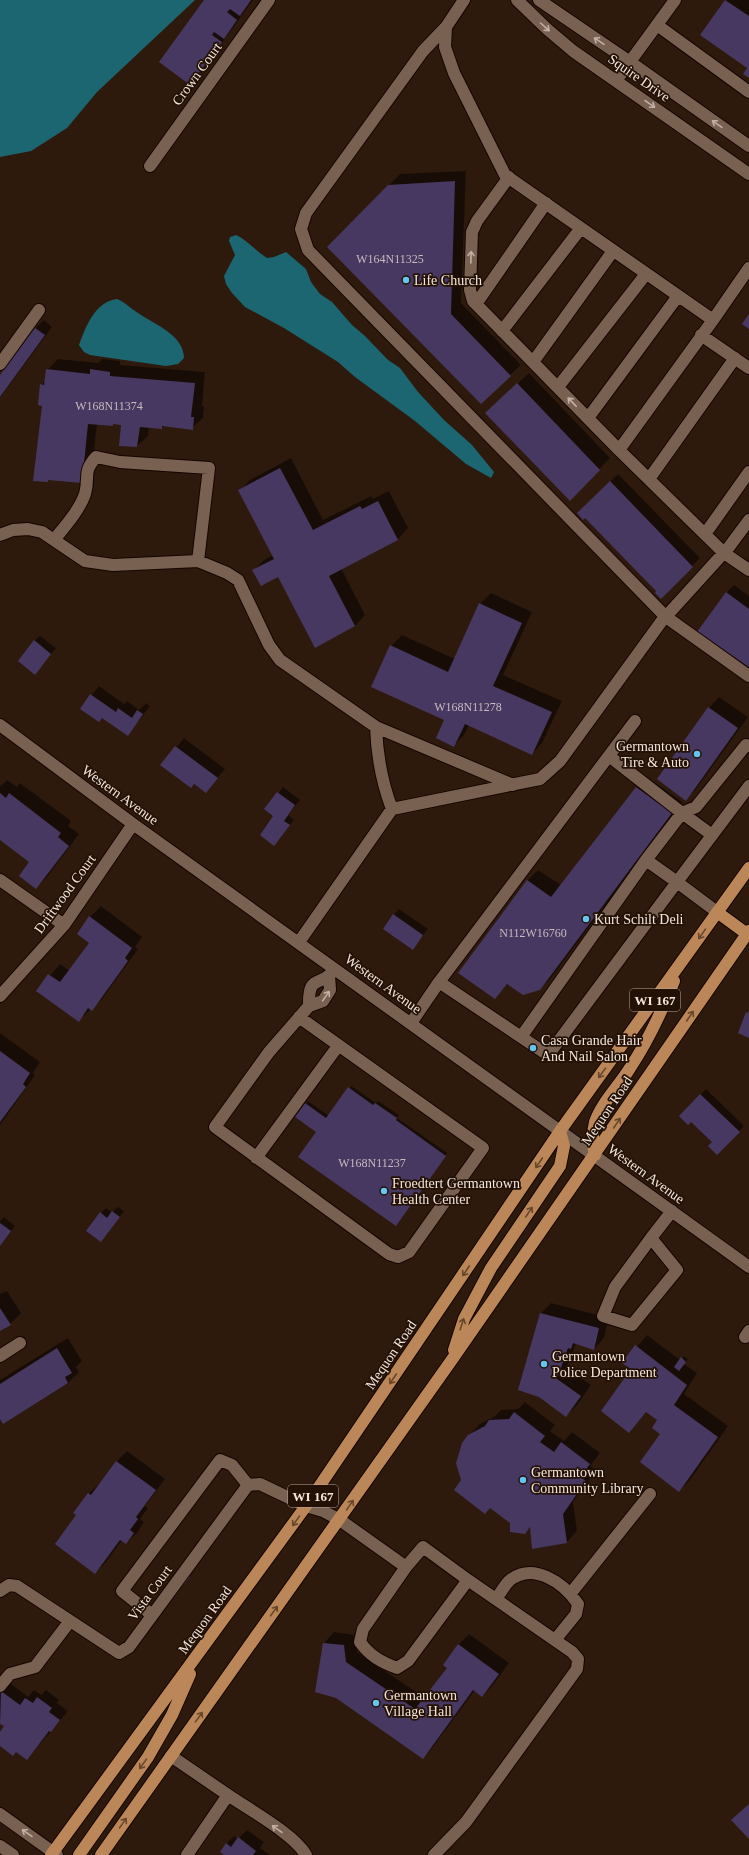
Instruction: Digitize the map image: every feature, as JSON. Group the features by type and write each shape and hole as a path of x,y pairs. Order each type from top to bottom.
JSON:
{"main road":[{"name":"Mequon Road","path":"54,1854 306,1506 560,1131 681,965 749,868"},
{"path":"717,912 748,932"},
{"name":"Mequon Road","path":"101,1855 340,1520 595,1155 748,932"},
{"path":"595,1155 592,1143 593,1132 599,1113 630,1068 661,1016 681,965"},
{"path":"451,1361 464,1319 491,1268 560,1166 564,1146 560,1131"},
{"path":"79,1855 155,1745 172,1714 198,1655"},
{"path":"155,1745 171,1756"}],"street":[{"name":"Crown Court","path":"150,166 269,0"},
{"path":"464,0 446,27 423,51 306,213 301,229 308,250 666,617 749,676"},
{"name":"Squire Drive","path":"517,0 547,29 616,81 749,174"},
{"name":"Squire Drive","path":"539,0 749,146"},
{"path":"616,81 675,0"},
{"path":"657,25 749,92"},
{"path":"446,27 445,47 454,73 505,175 712,320"},
{"path":"509,177 477,221 472,232 470,290 473,301 619,450 724,553 749,570"},
{"path":"476,304 546,203"},
{"path":"502,331 581,228"},
{"path":"532,362 613,250"},
{"path":"619,450 749,268"},
{"path":"558,388 646,274"},
{"path":"588,418 678,296"},
{"path":"0,364 39,310"},
{"path":"702,335 749,368"},
{"path":"649,479 735,358"},
{"path":"54,540 73,515 85,494 88,466 96,457 120,462 208,468 198,561"},
{"path":"705,534 749,472"},
{"path":"298,942 392,809 540,779 560,761 666,617 724,553 749,520"},
{"path":"0,535 13,530 28,529 42,532 85,561 113,565 198,561 227,573 238,580 269,645 280,660 376,727 513,785"},
{"path":"411,1023 439,982 635,721"},
{"name":"Western Avenue","path":"0,726 133,824 298,942 332,972 411,1023 749,1267"},
{"path":"376,727 376,746 387,796 392,809"},
{"path":"521,1037 646,860 682,813 696,807 746,745 749,746"},
{"path":"609,756 712,835"},
{"path":"439,982 545,1053 549,1054 749,786"},
{"name":"Driftwood Court","path":"0,996 64,926 133,824"},
{"path":"646,860 717,912"},
{"path":"2,884 64,926"},
{"path":"309,1006 309,992 316,981 332,972"},
{"path":"299,1017 483,1148 409,1252 398,1257 388,1254 215,1127 269,1052 299,1017 309,1006 323,1001 330,990 332,972"},
{"path":"256,1158 338,1046"},
{"path":"651,1238 678,1270 632,1325 603,1316 615,1287 651,1238 672,1211"},
{"path":"0,1356 20,1343"},
{"path":"152,1615 122,1591 220,1460 232,1465 248,1484 260,1484 306,1506 323,1511 340,1520 406,1567"},
{"name":"Vista Court","path":"0,1591 9,1585 17,1586 119,1653 129,1647 248,1484"},
{"path":"571,1593 650,1494"},
{"path":"434,1855 466,1822 577,1669 578,1659 572,1652 423,1547 406,1567 362,1629 360,1642 366,1650 381,1662 397,1668 408,1661 468,1580"},
{"path":"496,1599 509,1581 520,1576 536,1573 550,1578 571,1593 578,1604 576,1614 554,1640"},
{"path":"0,1686 10,1674 35,1667 70,1621"},
{"path":"171,1756 290,1838 302,1848 306,1855"},
{"path":"187,1855 228,1795"},
{"path":"0,1814 54,1854"},
{"path":"0,1846 13,1855"}],"water":[{"path":"0,0 195,0 97,92 67,128 31,151 0,157"},
{"path":"236,235 267,258 286,252 306,269 311,282 320,294 332,302 352,325 388,360 400,368 418,392 444,420 472,445 494,472 491,478 466,464 415,421 355,377 338,362 284,328 245,307 232,293 226,284 224,276 235,255 229,241 230,237"},
{"path":"117,299 160,326 174,337 183,350 184,358 178,364 166,366 90,355 84,352 79,345 92,316 103,305 109,301"}],"building":[{"path":"204,0 251,0 240,16 230,9 227,12 237,20 224,39 214,32 212,35 222,42 190,85 159,62"},
{"path":"725,0 749,16 749,78 743,74 747,68 700,35"},
{"name":"Life Church","path":"455,181 451,314 511,376 481,404 327,247 388,185"},
{"path":"749,314 749,329 742,324"},
{"path":"35,328 45,335 0,397 0,375"},
{"path":"46,369 90,374 90,369 110,372 110,376 195,383 191,417 194,417 193,430 162,426 162,429 140,427 137,447 119,446 121,425 113,424 113,426 88,424 82,483 48,480 48,482 33,481 42,406 38,405 40,384 44,385"},
{"path":"517,383 600,470 570,501 485,413"},
{"path":"280,468 313,530 360,506 362,509 378,501 398,540 329,576 355,626 315,648 278,577 261,586 252,570 274,559 238,490"},
{"path":"610,481 693,567 661,599 655,593 656,591 585,518 583,520 577,513"},
{"path":"726,592 749,609 749,667 697,632"},
{"path":"479,603 522,623 493,686 552,712 532,755 465,724 454,747 436,738 444,720 371,687 390,645 448,672"},
{"path":"34,640 51,654 35,675 18,661"},
{"path":"90,694 116,712 118,708 132,718 137,710 143,714 128,736 102,718 99,722 80,709"},
{"name":"Germantown Tire & Auto","path":"708,707 738,728 686,801 657,779"},
{"path":"175,746 218,778 206,793 194,784 191,788 160,765"},
{"path":"636,787 672,813 540,990 523,995 507,984 495,999 458,973 527,880 551,897"},
{"path":"277,792 295,805 284,821 290,825 274,846 260,835 273,816 264,809"},
{"path":"0,793 6,798 9,793 61,833 58,837 69,846 36,889 19,876 29,862 0,840"},
{"path":"393,914 423,935 413,950 383,929"},
{"path":"89,916 132,948 125,958 128,961 92,1011 88,1008 79,1022 36,991 48,974 60,982 89,943 77,934"},
{"path":"749,1010 749,1038 738,1033 746,1012 748,1013"},
{"path":"0,1051 30,1073 23,1084 26,1087 0,1122"},
{"name":"Froedtert Germantown Health Center","path":"348,1087 373,1105 375,1103 397,1118 396,1120 446,1156 396,1226 298,1157 316,1132 295,1117 305,1103 326,1118"},
{"path":"700,1094 740,1132 717,1155 708,1146 712,1142 691,1122 688,1125 679,1116"},
{"path":"112,1211 120,1217 101,1242 86,1231 100,1212 107,1218"},
{"path":"0,1223 11,1231 0,1246"},
{"path":"0,1308 11,1325 0,1331"},
{"name":"Germantown Police Department","path":"540,1313 599,1328 594,1350 573,1343 571,1349 568,1348 557,1379 581,1396 566,1417 539,1397 518,1390"},
{"path":"635,1345 687,1385 674,1405 718,1437 679,1492 640,1462 660,1434 652,1428 657,1420 646,1412 629,1433 601,1411 631,1369 622,1363"},
{"path":"57,1348 72,1373 65,1377 68,1383 3,1424 0,1419 0,1384"},
{"path":"681,1357 686,1362 679,1371 674,1367"},
{"name":"Germantown Community Library","path":"514,1412 545,1436 540,1442 554,1452 561,1442 590,1464 580,1477 586,1481 563,1514 567,1543 532,1549 530,1527 525,1534 510,1532 510,1523 490,1508 485,1514 454,1490 461,1480 456,1463 462,1443 468,1435 485,1426 489,1420 509,1419"},
{"path":"116,1461 156,1490 136,1517 138,1519 130,1530 134,1533 126,1544 120,1540 95,1574 55,1544 76,1515 73,1513 88,1493 91,1495"},
{"path":"185,1573 190,1577 171,1600 167,1597"},
{"name":"Germantown Village Hall","path":"323,1643 344,1645 346,1662 415,1709 447,1668 443,1665 458,1644 499,1674 482,1697 473,1690 423,1759 336,1698 315,1692"},
{"path":"1,1691 20,1705 25,1698 33,1703 37,1697 52,1708 49,1712 60,1720 51,1732 49,1731 27,1760 16,1752 13,1756 0,1746 0,1732 4,1726 0,1724"},
{"path":"749,1804 749,1839 731,1820"},
{"path":"238,1837 256,1851 253,1855 224,1855 220,1852 226,1843 231,1847"}],"place":[{"name":"Life Church","path":"406,280"},
{"name":"Germantown Tire & Auto","path":"697,754"},
{"name":"Kurt Schilt Deli","path":"586,919"},
{"name":"Casa Grande Hair And Nail Salon","path":"533,1048"},
{"name":"Froedtert Germantown Health Center","path":"384,1191"},
{"name":"Germantown Police Department","path":"544,1364"},
{"name":"Germantown Community Library","path":"523,1480"},
{"name":"Germantown Village Hall","path":"376,1703"}]}
